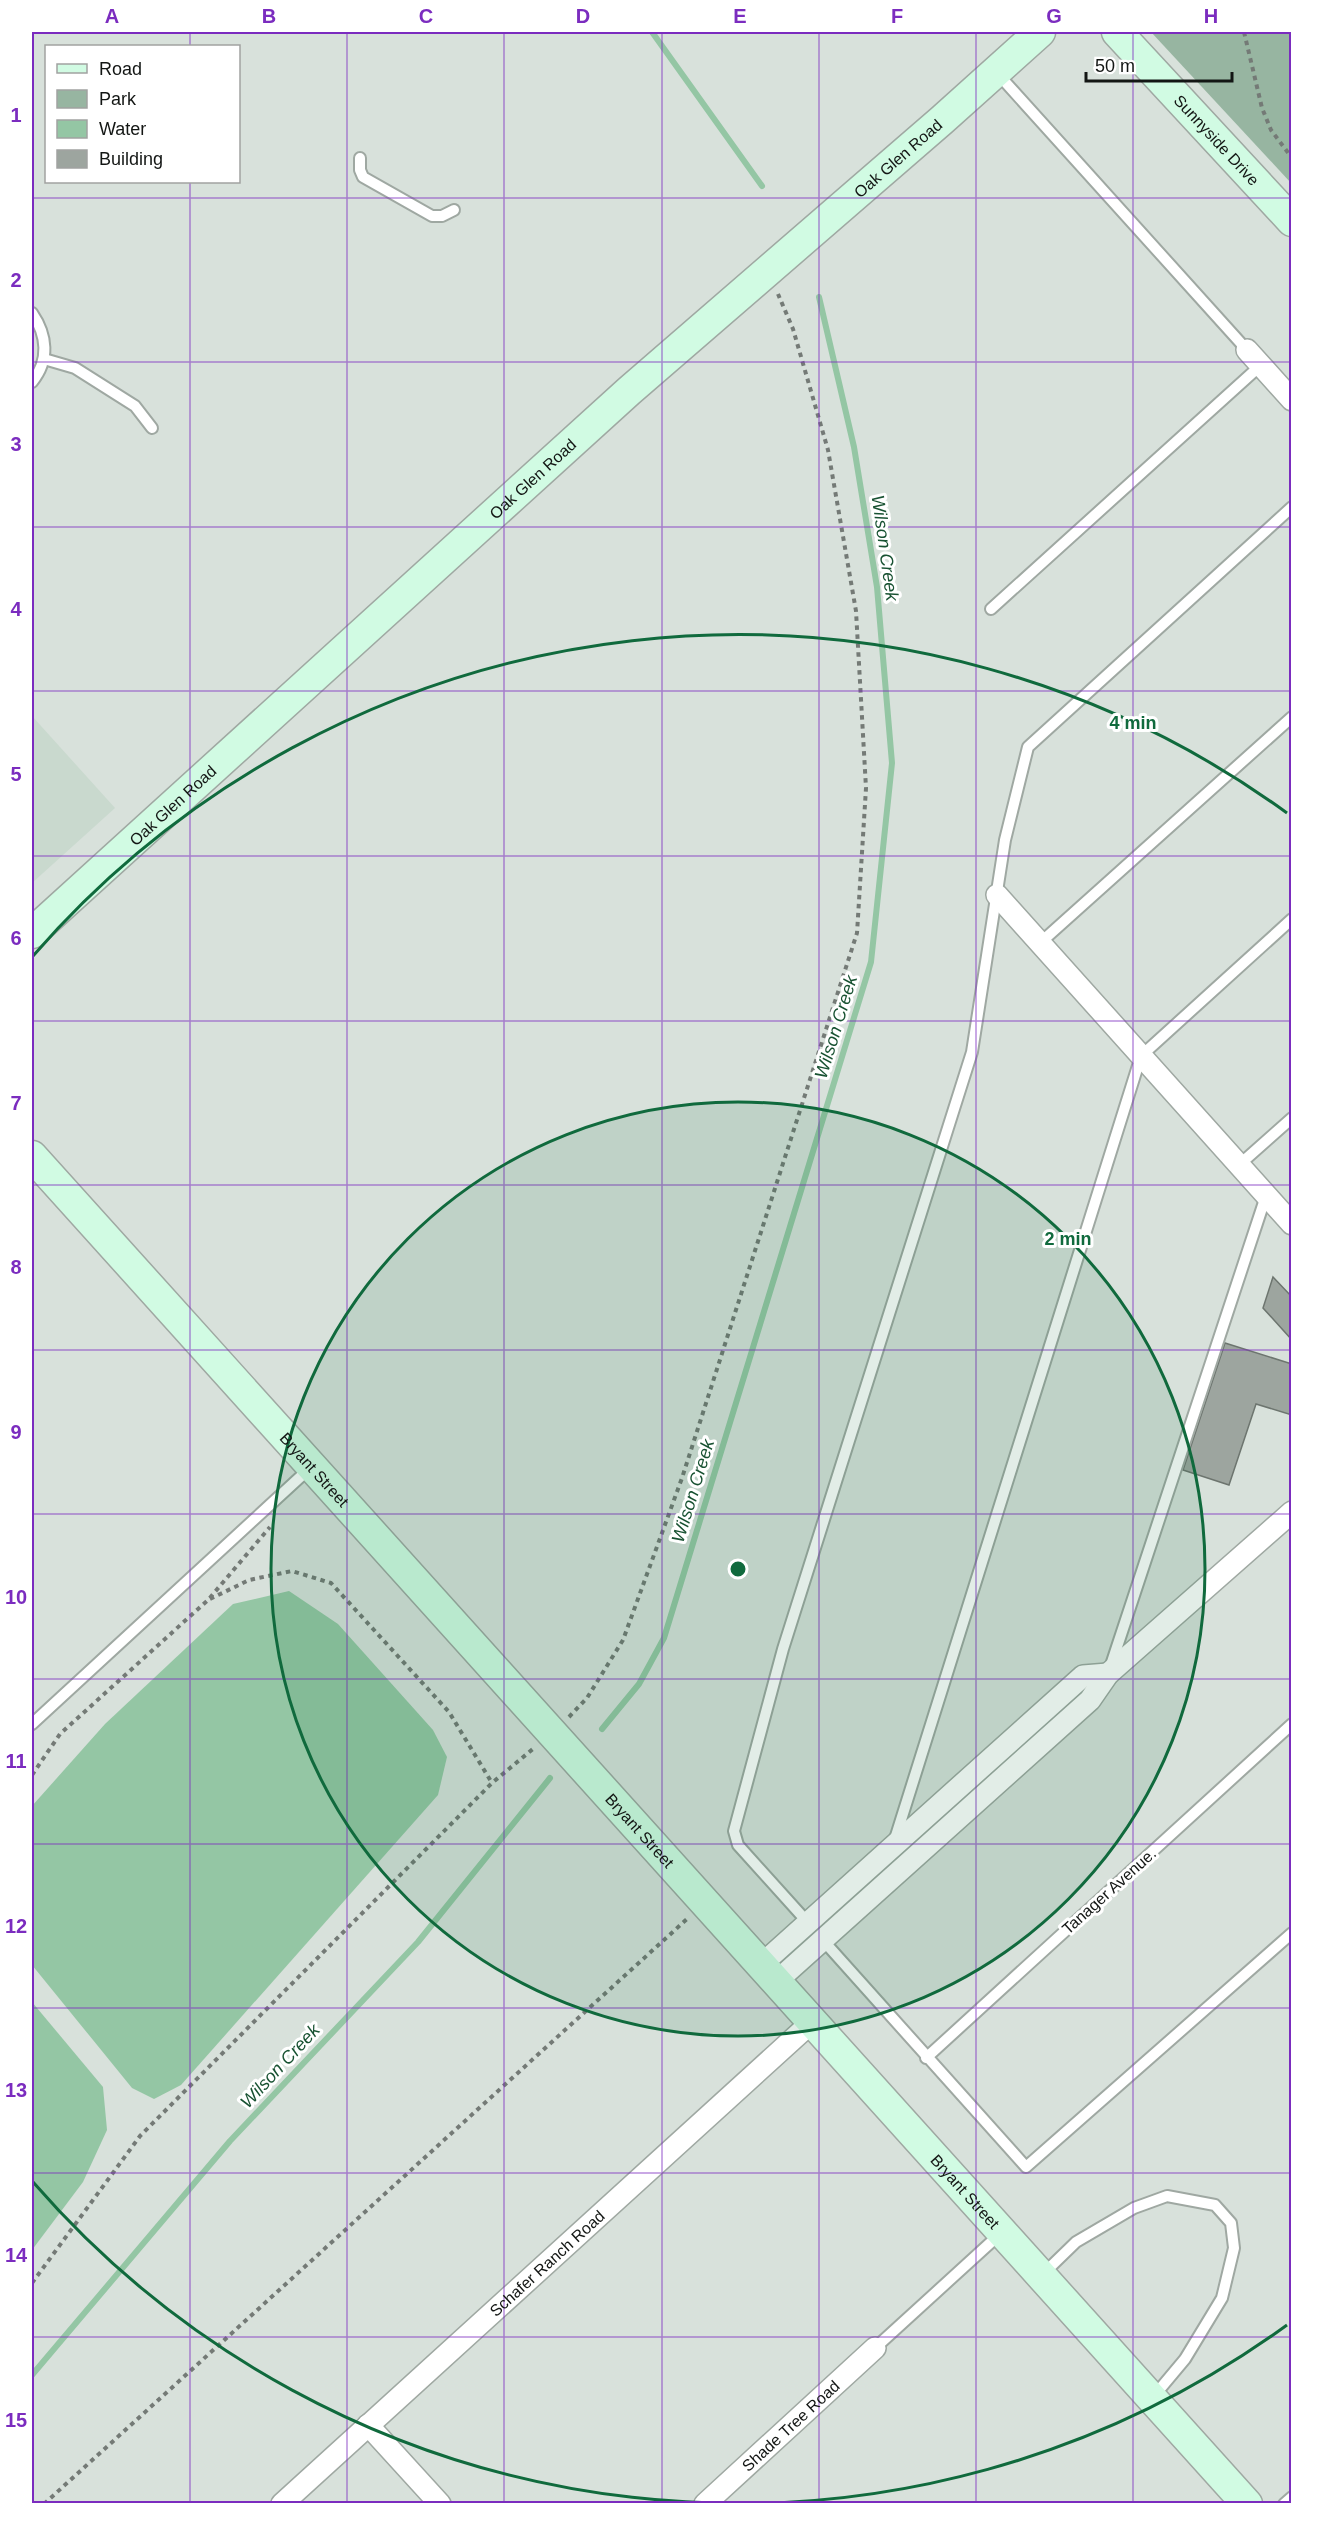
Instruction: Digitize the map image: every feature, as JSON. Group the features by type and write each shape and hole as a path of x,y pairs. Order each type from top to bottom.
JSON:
{"main road":[{"name":"Oak Glen Road","path":"32,933 629,391 1040,32"},
{"name":"Sunnyside Drive","path":"1117,32 1292,221"},
{"name":"Bryant Street","path":"32,1156 770,1972 1247,2504"}],"street":[{"path":"1254,357 1292,400"},
{"path":"997,895 1292,1224"},
{"path":"770,1972 823,1940 1090,1700 1108,1674 1292,1512"},
{"path":"770,1972 808,1923 1083,1676 1108,1674"},
{"name":"Schafer Ranch Road","path":"282,2504 813,2021"},
{"name":"Shade Tree Road","path":"705,2504 875,2348"},
{"path":"368,2426 440,2504"}],"lane":[{"path":"991,609 1254,357 996,72"},
{"path":"360,158 360,170 363,177 432,216 442,216 454,210"},
{"path":"32,313 45,343 44,359 38,375 32,382"},
{"path":"44,359 75,368 135,406 152,428"},
{"path":"1292,507 1028,747 1005,840 972,1052 783,1649 734,1831 738,1845 926,2058 1026,2167 1292,1933"},
{"path":"1040,943 1292,717"},
{"path":"907,1863 892,1847 1141,1056 1292,919"},
{"path":"1239,1166 1292,1118"},
{"path":"1108,1674 1266,1196"},
{"path":"32,1724 312,1465"},
{"name":"Tanager Avenue.","path":"926,2058 1292,1724"},
{"path":"1042,2275 1076,2242 1134,2208 1167,2196 1215,2205 1231,2223 1234,2248 1222,2298 1185,2359 1152,2398"},
{"path":"875,2348 1002,2231"},
{"path":"1284,2504 1292,2497"}],"path":[{"path":"1244,32 1262,108 1271,130 1292,158"},
{"path":"32,2283 140,2136 492,1783 553,1733 587,1698 622,1640 682,1478 857,933 866,788 856,611 828,450 793,329 768,271"},
{"path":"32,1775 60,1734 208,1600 272,1525"},
{"path":"208,1600 249,1580 292,1570 331,1584 449,1712 492,1783"},
{"path":"44,2504 706,1902"}],"shaded area":[{"path":"32,716 115,808 32,883"}],"green space":[{"path":"1151,32 1291,32 1291,183"}],"water":[{"path":"289,1591 338,1624 433,1730 447,1757 438,1795 181,2085 154,2099 132,2088 32,1965 32,1806 105,1724 233,1604"},
{"path":"32,2002 103,2087 107,2130 83,2182 32,2250"}],"building":[{"path":"1273,1277 1292,1297 1292,1340 1263,1308"},
{"path":"1225,1343 1292,1364 1292,1415 1256,1404 1229,1485 1183,1470"}],"waterway":[{"name":"Wilson Creek","path":"652,32 762,186"},
{"name":"Wilson Creek","path":"602,1729 639,1684 664,1638 871,962 892,763 877,587 854,447 819,297"},
{"name":"Wilson Creek","path":"32,2375 230,2141 418,1942 550,1778"}]}
